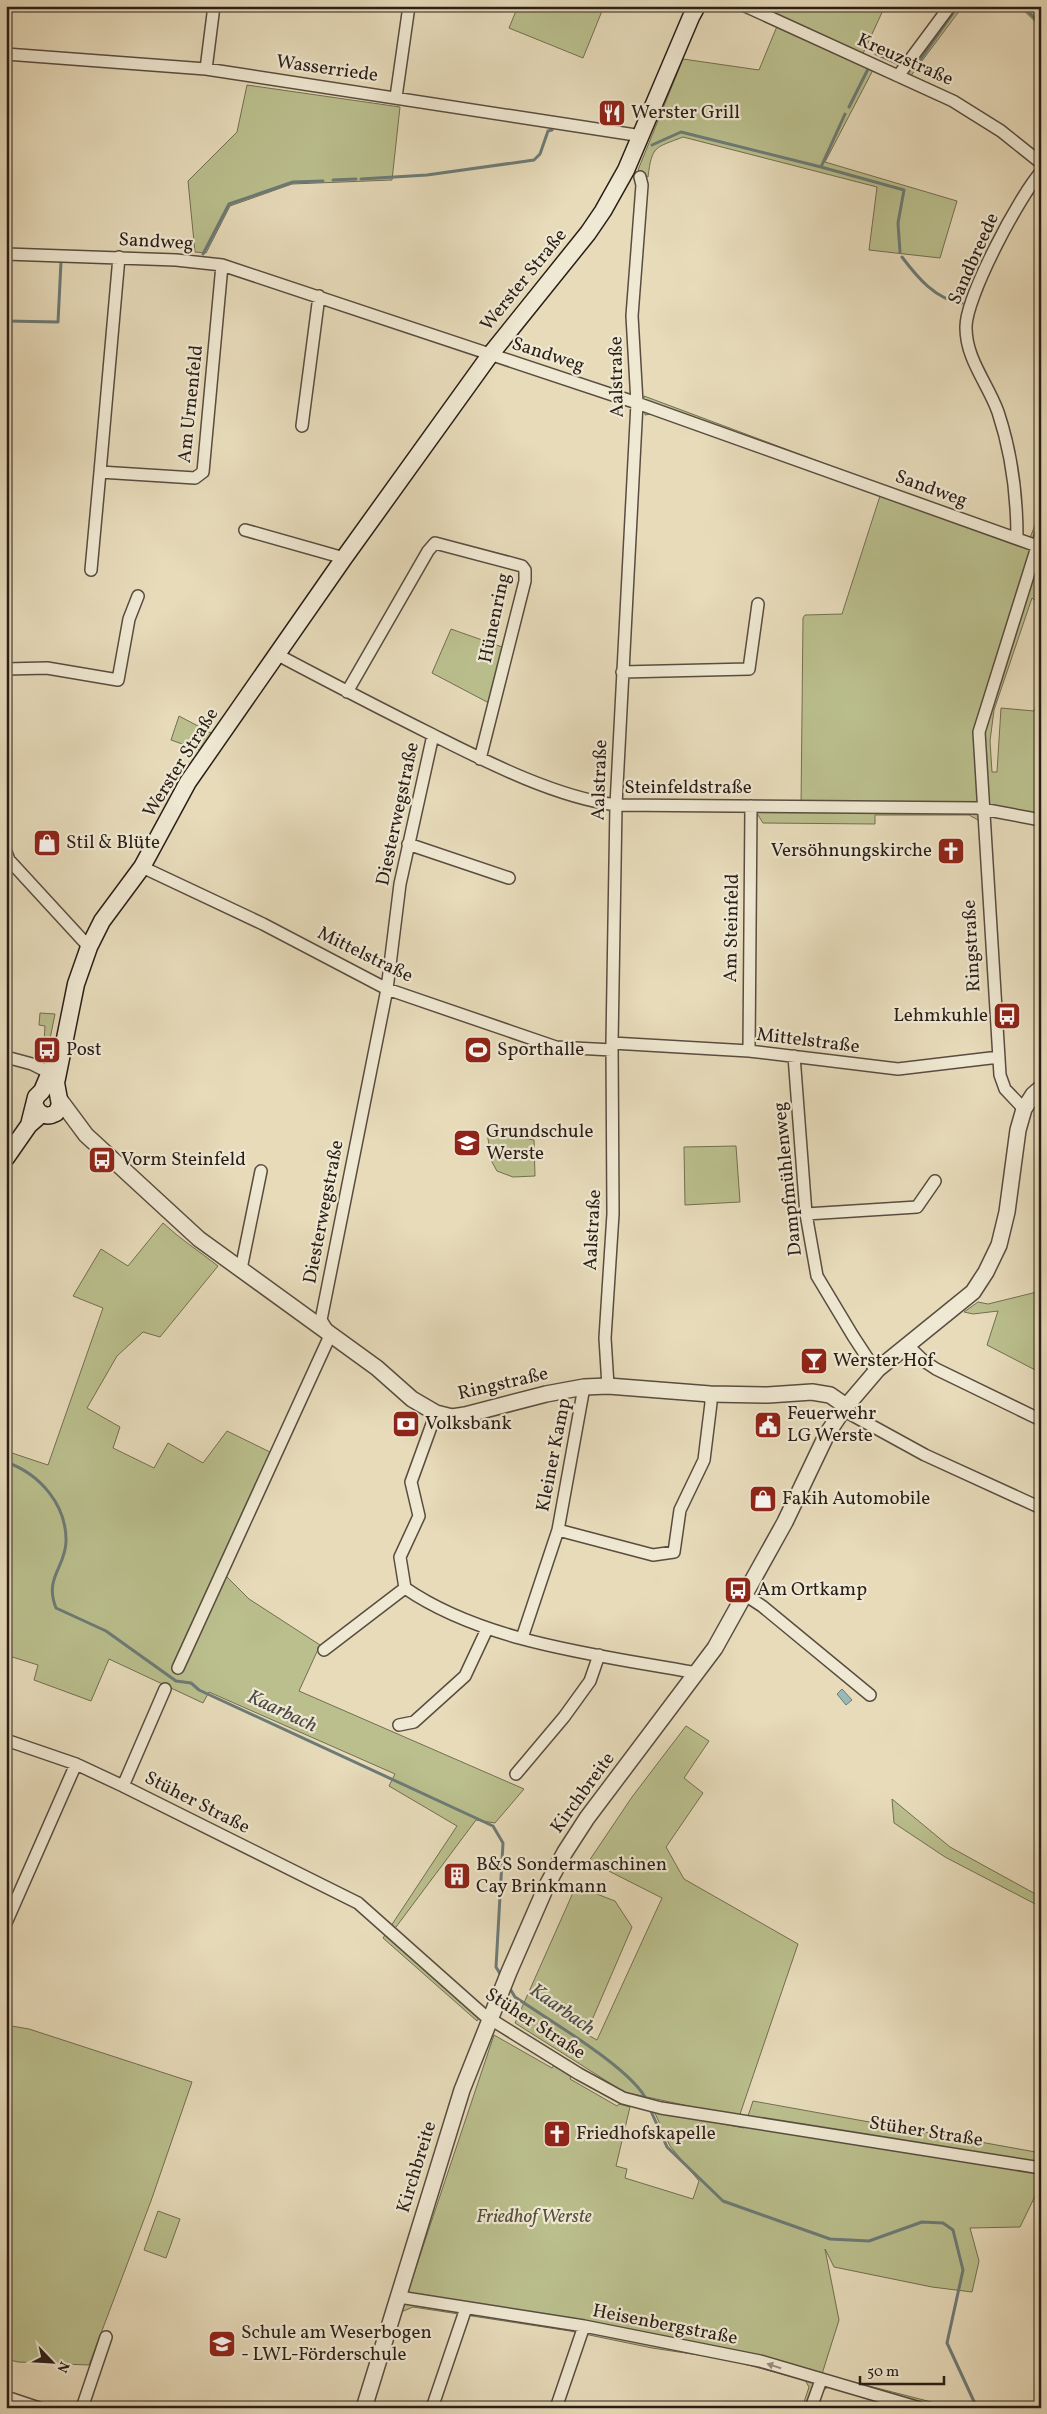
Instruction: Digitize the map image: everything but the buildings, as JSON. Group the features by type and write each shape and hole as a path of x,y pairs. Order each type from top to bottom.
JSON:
{"main road":[{"name":"Werster Straße","path":"6,1158 29,1125 42,1112 56,1112 59,1098 56,1083 65,1029 76,984 88,947 102,921 142,867 188,782 344,558 490,354 588,232 626,170 642,136 690,17 698,6"},
{"name":"Werster Straße","path":"42,1112 36,1097 42,1091 50,1073 65,1029"},
{"path":"42,1091 51,1091 59,1098"}],"street":[{"path":"206,69 214,6"},
{"path":"396,97 409,6"},
{"name":"Kreuzstraße","path":"745,6 971,110 1041,163"},
{"path":"898,76 950,6"},
{"name":"Wasserriede","path":"6,54 206,69 642,136"},
{"name":"Sandbreede","path":"1017,538 1017,500 1012,461 997,410 975,366 966,328 968,313 984,270 1013,214 1041,172"},
{"name":"Aalstraße","path":"608,1386 605,1338 613,1214 612,1047 616,805 636,403 632,316 642,185 640,177"},
{"name":"Sandweg","path":"6,254 119,257 222,265 636,403 1037,546"},
{"path":"92,570 119,257"},
{"name":"Am Urnenfeld","path":"100,472 195,478 202,472 222,265"},
{"path":"302,426 319,296"},
{"path":"245,530 344,558"},
{"name":"Ringstraße","path":"1024,1109 1005,1089 999,1057 979,732 981,719 1041,534"},
{"name":"Hünenring","path":"347,692 428,551 435,543 522,566 525,570 525,581 480,758"},
{"path":"6,669 47,668 118,680 129,618 138,596"},
{"path":"622,672 749,669 758,604"},
{"name":"Steinfeldstraße","path":"278,655 347,692 519,776 600,803 616,805 985,810 1041,820"},
{"name":"Diesterwegstraße","path":"329,1333 321,1320 387,989 398,891 433,735"},
{"name":"Am Steinfeld","path":"749,1051 751,806"},
{"path":"408,844 509,878"},
{"path":"7,858 88,947"},
{"name":"Mittelstraße","path":"142,867 263,924 387,989 556,1047 749,1051 898,1069 999,1057"},
{"name":"Dampfmühlenweg","path":"794,1056 806,1214 817,1276 872,1365 878,1369"},
{"path":"6,1057 32,1064 50,1073"},
{"path":"1041,1088 1033,1095 1024,1109 1018,1130 1007,1212 995,1254 973,1292 878,1369 845,1408 924,1455 1041,1508"},
{"name":"Ringstraße","path":"59,1098 86,1135 199,1239 377,1368 412,1399 436,1413 452,1417 465,1416 546,1394 584,1387 608,1386 710,1394 768,1395 812,1392 830,1395 845,1408"},
{"name":"Ringstraße","path":"42,1112 58,1118 86,1135"},
{"path":"241,1269 261,1171"},
{"path":"806,1214 918,1207 935,1181"},
{"path":"178,1668 328,1340 329,1333"},
{"path":"907,1345 936,1369 1041,1420"},
{"name":"Kleiner Kamp","path":"522,1638 558,1530 584,1387"},
{"name":"Kleiner Kamp","path":"558,1530 653,1555 674,1552 680,1510 704,1460 711,1403 710,1394"},
{"name":"Kirchbreite","path":"364,2408 462,2090 509,1972 546,1887 565,1852 613,1783 696,1675 727,1628 785,1522 828,1434 845,1408"},
{"path":"436,1413 411,1482 419,1516 400,1558 405,1588 425,1602 487,1629 599,1655 691,1672 696,1675"},
{"path":"324,1650 405,1588"},
{"path":"745,1595 762,1606 870,1695"},
{"path":"399,1725 414,1722 465,1676 487,1629"},
{"path":"516,1774 570,1710 590,1681 599,1655"},
{"name":"Stüher Straße","path":"123,1786 165,1689"},
{"name":"Stüher Straße","path":"6,1740 76,1764 358,1903 490,2019 579,2074 623,2098 661,2108 1041,2168"},
{"path":"6,1923 76,1764"},
{"name":"Heisenbergstraße","path":"399,2297 584,2326 760,2362 920,2408"},
{"path":"432,2408 466,2308"},
{"path":"556,2408 584,2326"},
{"path":"82,2408 106,2337"},
{"path":"811,2408 821,2380"},
{"path":"6,2397 39,2408"}],"green space":[{"path":"518,6 604,6 583,58 509,28"},
{"path":"773,6 885,6 859,62 873,70 825,162 957,201 940,258 869,250 877,187 683,137 656,149 651,159 648,177 638,170 683,59 759,70 780,19 769,14"},
{"path":"945,6 963,6 910,77 901,72"},
{"path":"1019,6 1037,6 1041,10 1041,27"},
{"path":"247,85 400,107 392,180 292,184 230,206 206,253 195,252 188,181 237,132"},
{"path":"644,396 1029,540 1041,511 1041,606 1032,598 994,710 990,741 992,772 997,772 1001,708 1034,711 1035,708 1041,711 1041,818 995,811 978,820 969,815 875,815 875,824 763,823 753,807 801,807 803,618 805,615 842,614 880,496 651,414 645,415"},
{"path":"451,629 502,647 489,703 432,673"},
{"path":"179,716 213,734 202,751 171,740"},
{"path":"40,1013 55,1014 49,1044 44,1042 45,1026 39,1025"},
{"path":"487,1133 534,1140 535,1176 513,1177 497,1171 492,1162"},
{"path":"736,1146 740,1202 685,1205 684,1147"},
{"path":"163,1223 218,1266 160,1337 143,1332 117,1356 87,1408 120,1427 113,1448 154,1468 168,1443 203,1463 227,1431 270,1452 178,1653 188,1658 224,1574 249,1599 320,1645 299,1691 524,1789 495,1823 476,1820 393,1931 483,2010 477,2021 383,1938 457,1826 389,1786 395,1774 209,1692 203,1703 109,1659 91,1701 34,1680 38,1665 6,1655 6,1451 48,1465 103,1308 73,1296 101,1249 128,1266"},
{"path":"1041,1291 1041,1373 987,1345 998,1311 973,1314 964,1312 978,1302 988,1304"},
{"path":"686,1726 709,1741 684,1778 703,1793 666,1847 684,1879 798,1944 739,2117 624,2092 515,2023 576,1886 615,1901 632,1927 586,2034 597,2040 662,1898 589,1861 632,1797"},
{"path":"892,1799 950,1847 1041,1897 1041,1907 945,1857 894,1823"},
{"path":"6,2025 29,2029 192,2082 151,2201 89,2365 18,2362 6,2359"},
{"name":"Friedhof Werste","path":"494,2035 552,2068 555,2064 572,2074 570,2079 617,2106 619,2104 630,2107 616,2166 627,2169 625,2178 693,2199 699,2181 670,2146 654,2111 744,2128 753,2101 1041,2153 1041,2184 1020,2227 970,2228 979,2261 972,2292 932,2287 834,2267 825,2249 839,2320 822,2374 955,2408 907,2408 830,2386 822,2391 816,2408 802,2408 809,2387 805,2380 725,2359 652,2348 570,2331 413,2307 401,2312"},
{"path":"158,2211 180,2219 166,2258 144,2250"}],"water":[{"path":"842,1689 852,1700 846,1705 837,1694"}],"waterway":[{"path":"918,63 958,6"},
{"path":"1022,6 1041,24"},
{"path":"876,54 896,63 903,63"},
{"path":"849,107 869,67"},
{"path":"652,145 681,132 821,167 845,114"},
{"path":"361,179 427,175 534,160 540,154 548,131 552,130"},
{"path":"821,167 904,190 898,223 900,252"},
{"path":"333,180 356,179"},
{"path":"203,254 229,204 293,182 323,181"},
{"path":"902,257 928,286 944,297 962,303"},
{"path":"6,321 58,322 61,262"},
{"name":"Kaarbach","path":"6,1462 30,1474 40,1483 49,1493 62,1516 66,1542 65,1551 52,1589 56,1608 106,1631 176,1681 191,1683 199,1690 493,1826 503,1843 496,1967 502,1977"},
{"name":"Kaarbach","path":"509,1987 515,1997 588,2045 625,2074 639,2088 647,2101"},
{"name":"Kaarbach","path":"650,2109 667,2147 723,2201 830,2239 869,2241 922,2222 943,2223 953,2230 963,2270 947,2343 977,2408"}],"place":[{"name":"Werster Grill","path":"612,113"},
{"name":"Stil & Blüte","path":"47,843"},
{"name":"Versöhnungskirche","path":"951,851"},
{"name":"Lehmkuhle","path":"1007,1016"},
{"name":"Post","path":"47,1050"},
{"name":"Sporthalle","path":"478,1050"},
{"name":"Grundschule Werste","path":"467,1143"},
{"name":"Vorm Steinfeld","path":"102,1160"},
{"name":"Werster Hof","path":"814,1361"},
{"name":"Volksbank","path":"406,1424"},
{"name":"Feuerwehr LG Werste","path":"768,1425"},
{"name":"Fakih Automobile","path":"763,1499"},
{"name":"Am Ortkamp","path":"738,1590"},
{"name":"B&S Sondermaschinen Cay Brinkmann","path":"457,1876"},
{"name":"Friedhofskapelle","path":"557,2134"},
{"name":"Schule am Weserbogen - LWL-Förderschule","path":"222,2344"}]}
